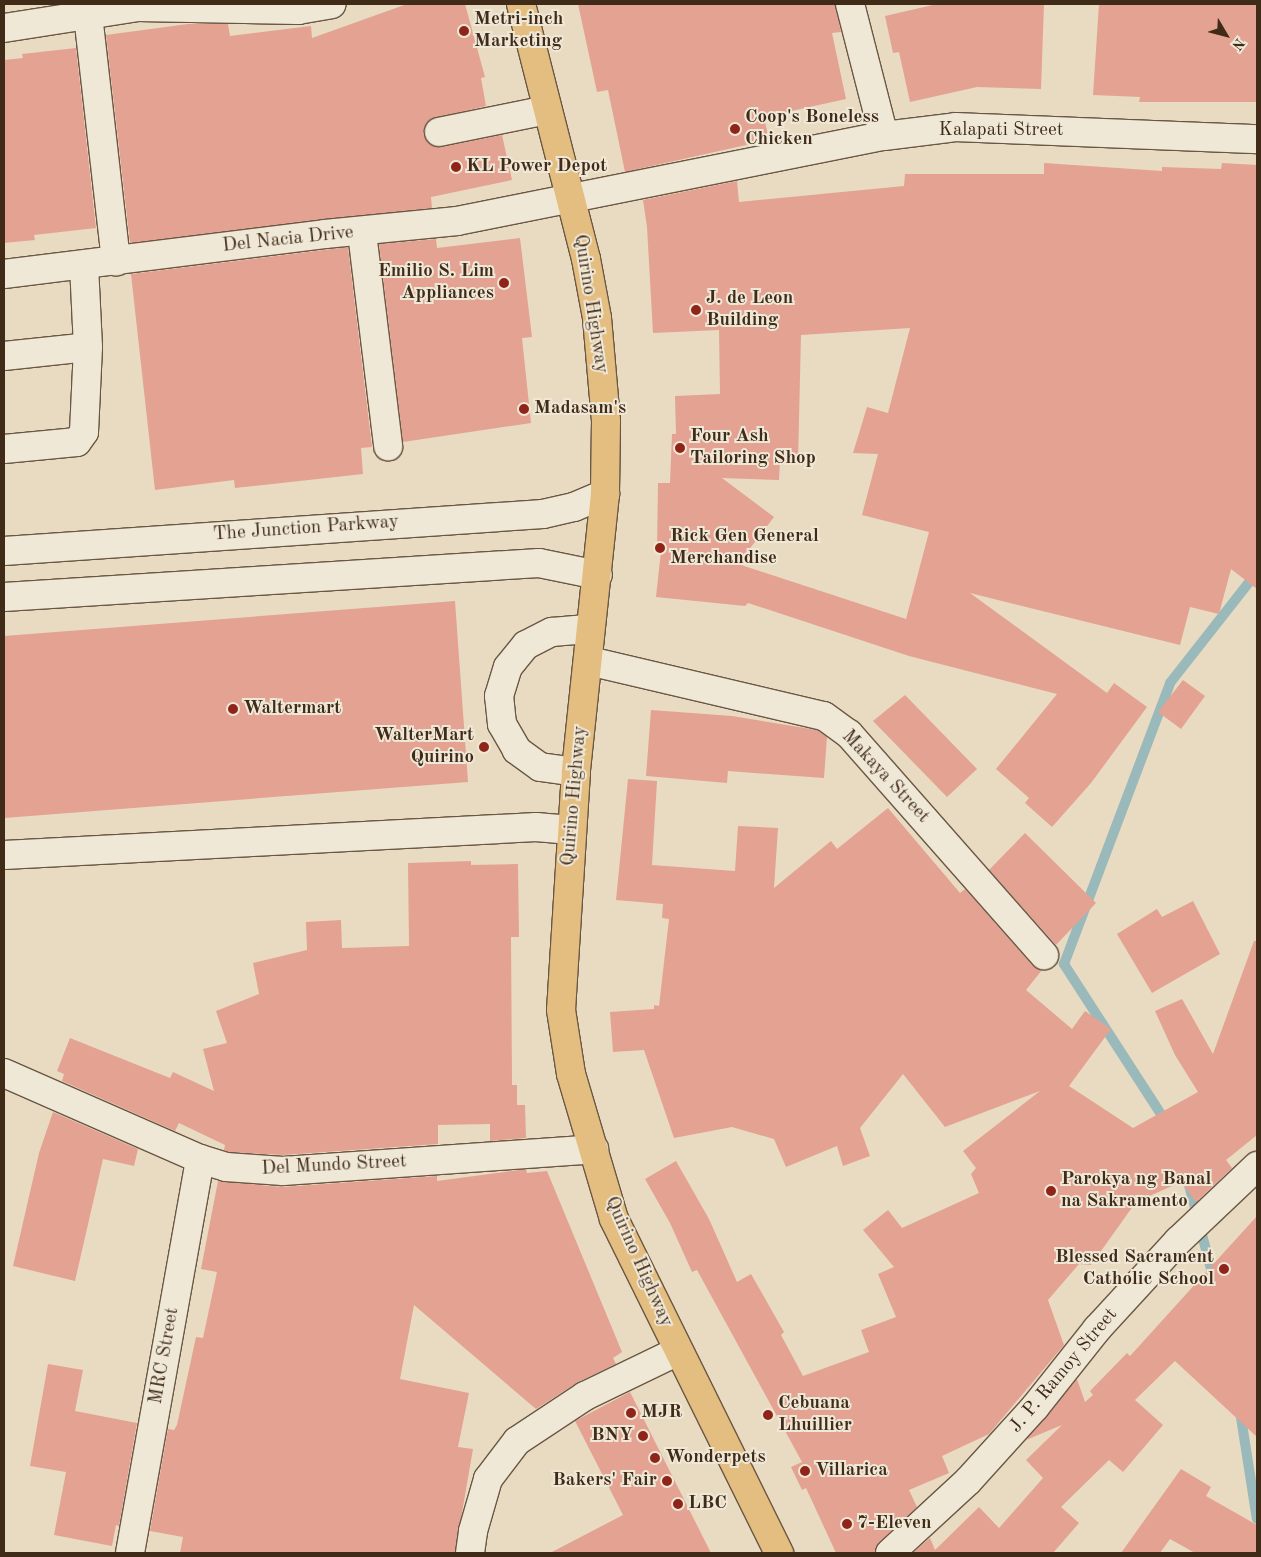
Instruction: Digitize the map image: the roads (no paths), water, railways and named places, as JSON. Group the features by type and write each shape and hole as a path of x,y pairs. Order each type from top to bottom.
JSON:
{"main road":[{"name":"Quirino Highway","path":"521,4 571,198 597,318 606,421 605,494 571,830 561,1010 572,1074 614,1219 779,1553"}],"street":[{"path":"4,28 138,7 298,10 331,4"},
{"path":"850,4 884,136"},
{"path":"88,15 116,261"},
{"path":"439,132 547,110"},
{"name":"Kalapati Street","path":"571,198 884,136 956,127 1257,139"},
{"name":"Del Nacia Drive","path":"4,274 84,266 325,234 362,233 457,222 571,198"},
{"path":"362,233 388,446"},
{"path":"4,449 77,442 84,432 88,347 84,266"},
{"path":"4,356 88,347"},
{"name":"The Junction Parkway","path":"4,551 543,514 574,507 605,494"},
{"path":"4,597 539,563 598,575"},
{"path":"576,772 540,767 517,750 502,724 499,696 508,667 526,645 552,632 590,629"},
{"name":"Makaya Street","path":"589,661 824,716 849,734 1044,955"},
{"path":"4,855 536,827 571,830"},
{"name":"Del Mundo Street","path":"4,1073 200,1160 226,1167 283,1171 594,1149"},
{"name":"MRC Street","path":"130,1553 200,1160"},
{"name":"J. P. Ramoy Street","path":"890,1553 968,1481 1035,1407 1097,1329 1178,1241 1257,1166"},
{"path":"470,1553 473,1531 488,1478 517,1441 585,1396 678,1351"}],"waterway":[{"path":"1168,1125 1064,964 1170,683 1257,572"},
{"path":"1189,1185 1214,1280"},
{"path":"1240,1411 1257,1519"}],"place":[{"name":"Metri-inch Marketing","path":"464,31"},
{"name":"Coop's Boneless Chicken","path":"735,129"},
{"name":"KL Power Depot","path":"456,167"},
{"name":"Emilio S. Lim Appliances","path":"504,283"},
{"name":"J. de Leon Building","path":"696,310"},
{"name":"Madasam's","path":"524,409"},
{"name":"Four Ash Tailoring Shop","path":"680,448"},
{"name":"Rick Gen General Merchandise","path":"660,548"},
{"name":"Waltermart","path":"233,709"},
{"name":"WalterMart Quirino","path":"484,747"},
{"name":"Parokya ng Banal na Sakramento","path":"1051,1191"},
{"name":"Blessed Sacrament Catholic School","path":"1224,1269"},
{"name":"MJR","path":"631,1413"},
{"name":"Cebuana Lhuillier","path":"768,1415"},
{"name":"BNY","path":"643,1436"},
{"name":"Wonderpets","path":"655,1458"},
{"name":"Villarica","path":"805,1471"},
{"name":"Bakers' Fair","path":"667,1481"},
{"name":"LBC","path":"678,1504"},
{"name":"7-Eleven","path":"847,1524"}]}
